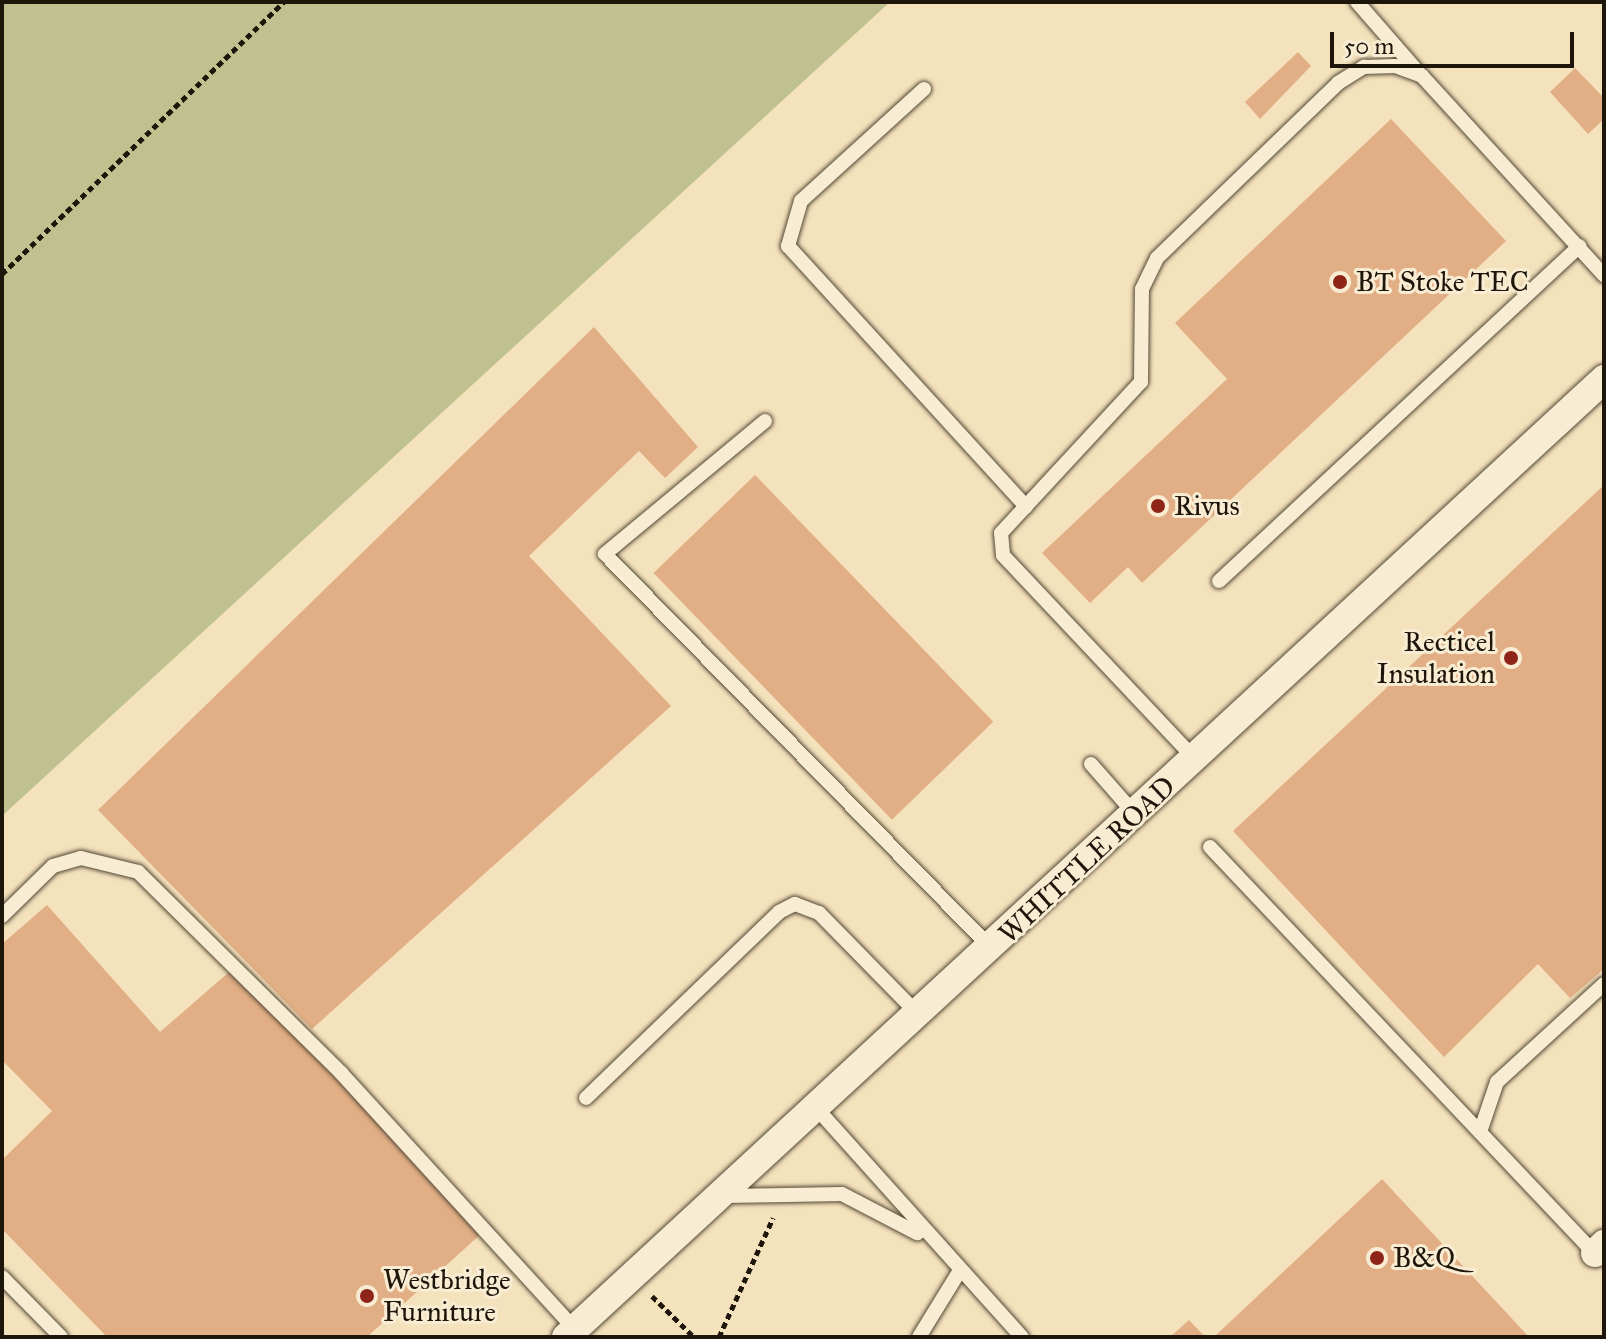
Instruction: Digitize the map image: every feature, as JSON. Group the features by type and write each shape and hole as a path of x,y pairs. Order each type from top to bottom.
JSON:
{"street":[{"name":"WHITTLE ROAD","path":"571,1333 819,1111 1604,379"}],"lane":[{"path":"1357,2 1604,275"},
{"path":"1195,759 1003,555 1001,533 1141,382 1142,289 1157,258 1338,83 1364,67 1395,66 1422,76"},
{"path":"924,89 801,201 788,246 1026,507"},
{"path":"1219,581 1579,246"},
{"path":"765,421 605,554 991,948"},
{"path":"1091,764 1135,814"},
{"path":"1210,847 1480,1132 1601,1253"},
{"path":"2,916 53,866 81,858 138,872 341,1073 571,1333"},
{"path":"586,1098 795,904 819,913 920,1016"},
{"path":"1480,1132 1497,1082 1604,984"},
{"path":"819,1111 928,1239 1022,1337"},
{"path":"724,1196 786,1190 842,1194 928,1239"},
{"path":"919,1337 959,1272"},
{"path":"2,1277 61,1337"}],"path":[{"path":"2,274 284,2"},
{"path":"719,1337 786,1190"},
{"path":"632,1278 694,1337"}],"green space":[{"path":"2,2 890,2 2,816"}],"building":[{"path":"1298,52 1311,66 1260,119 1245,102"},
{"path":"1575,68 1604,98 1604,119 1588,134 1550,92"},
{"name":"BT Stoke TEC","path":"1391,119 1506,241 1142,583 1128,567 1090,603 1042,553 1227,379 1175,323"},
{"path":"594,327 698,447 665,478 639,451 529,556 671,706 312,1029 98,810"},
{"path":"755,475 993,722 892,820 654,573"},
{"name":"Recticel Insulation","path":"1604,485 1604,969 1570,998 1538,964 1444,1057 1233,831"},
{"path":"47,905 160,1032 236,966 482,1233 367,1337 107,1337 2,1229 2,1160 52,1111 2,1060 2,944"},
{"name":"B&Q","path":"1382,1179 1529,1337 1214,1337"},
{"path":"1189,1320 1205,1337 1170,1337"}],"place":[{"name":"BT Stoke TEC","path":"1340,282"},
{"name":"Rivus","path":"1158,506"},
{"name":"Recticel Insulation","path":"1511,658"},
{"name":"B&Q","path":"1377,1258"},
{"name":"Westbridge Furniture","path":"367,1296"}]}
